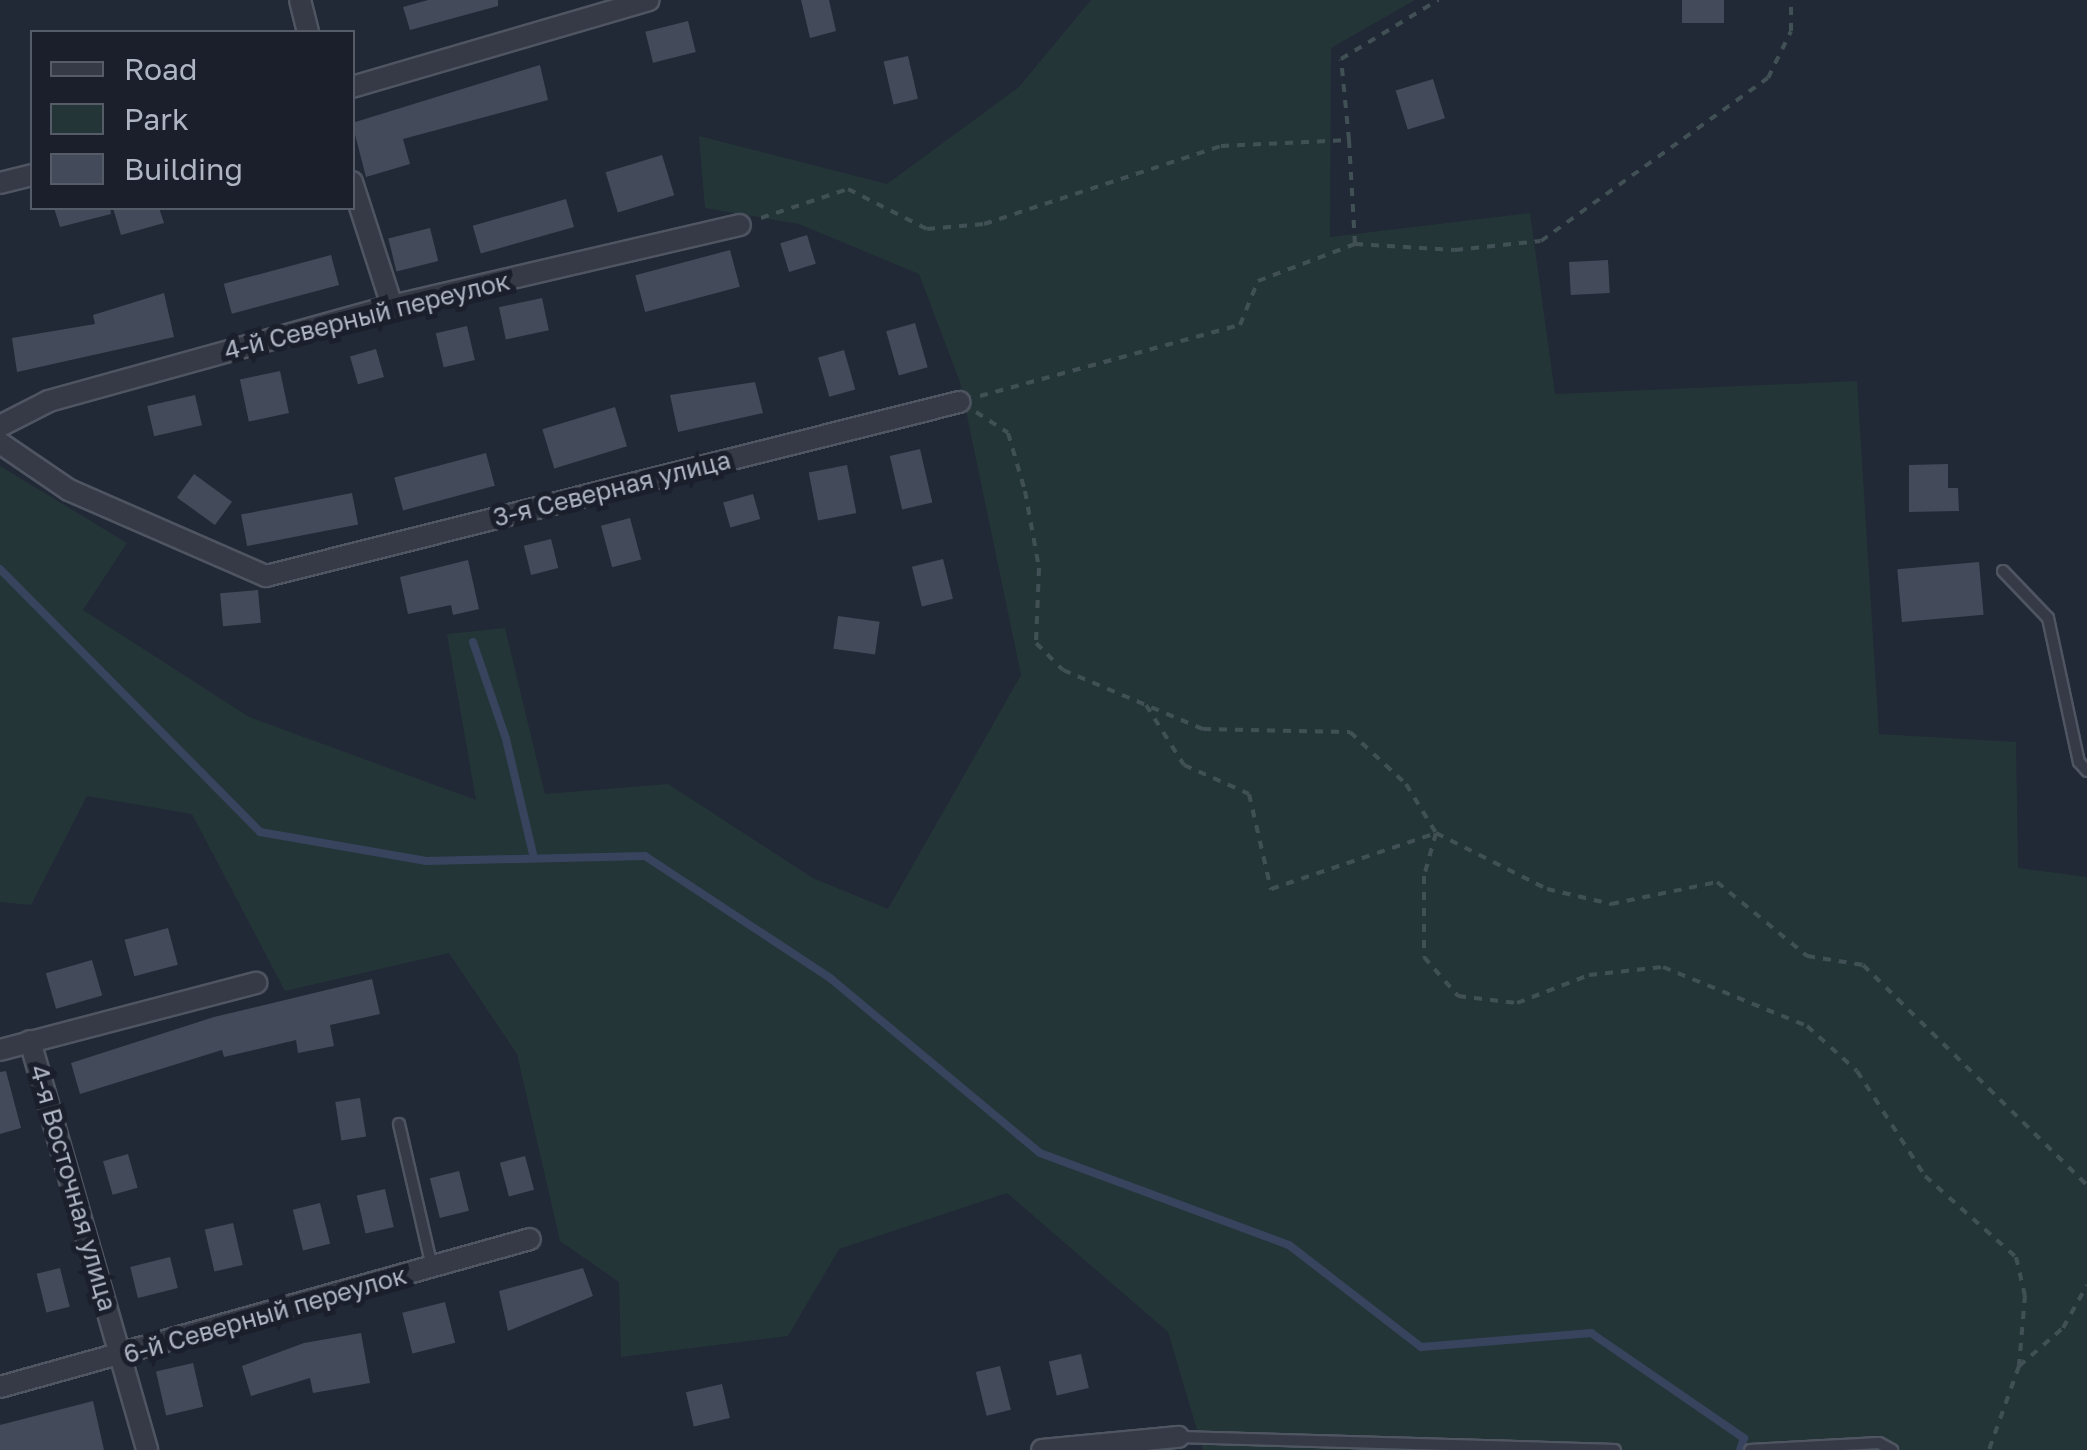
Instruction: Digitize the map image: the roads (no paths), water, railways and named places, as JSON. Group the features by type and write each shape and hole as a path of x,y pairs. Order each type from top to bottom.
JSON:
{"street":[{"path":"300,0 308,30"},
{"path":"355,86 649,0"},
{"path":"0,183 30,175"},
{"path":"355,191 392,306"},
{"name":"4-й Северный переулок","path":"0,426 49,401 392,306 740,225"},
{"name":"3-я Северная улица","path":"0,443 69,490 266,576 959,402"},
{"path":"0,1050 256,983"},
{"name":"4-я Восточная улица","path":"30,1041 148,1450"},
{"name":"6-й Северный переулок","path":"0,1387 530,1239"},
{"path":"1042,1450 1178,1437"}],"lane":[{"path":"2003,571 2048,618 2079,762 2087,771"},
{"path":"399,1124 432,1267"},
{"path":"1178,1437 1614,1450"},
{"path":"1750,1450 1880,1443 1892,1450"}],"waterway":[{"path":"0,569 260,832 426,861 645,856 830,978 1040,1153 1289,1245 1421,1347 1591,1333 1744,1438 1740,1450"},
{"path":"473,642 506,739 534,858"}]}
